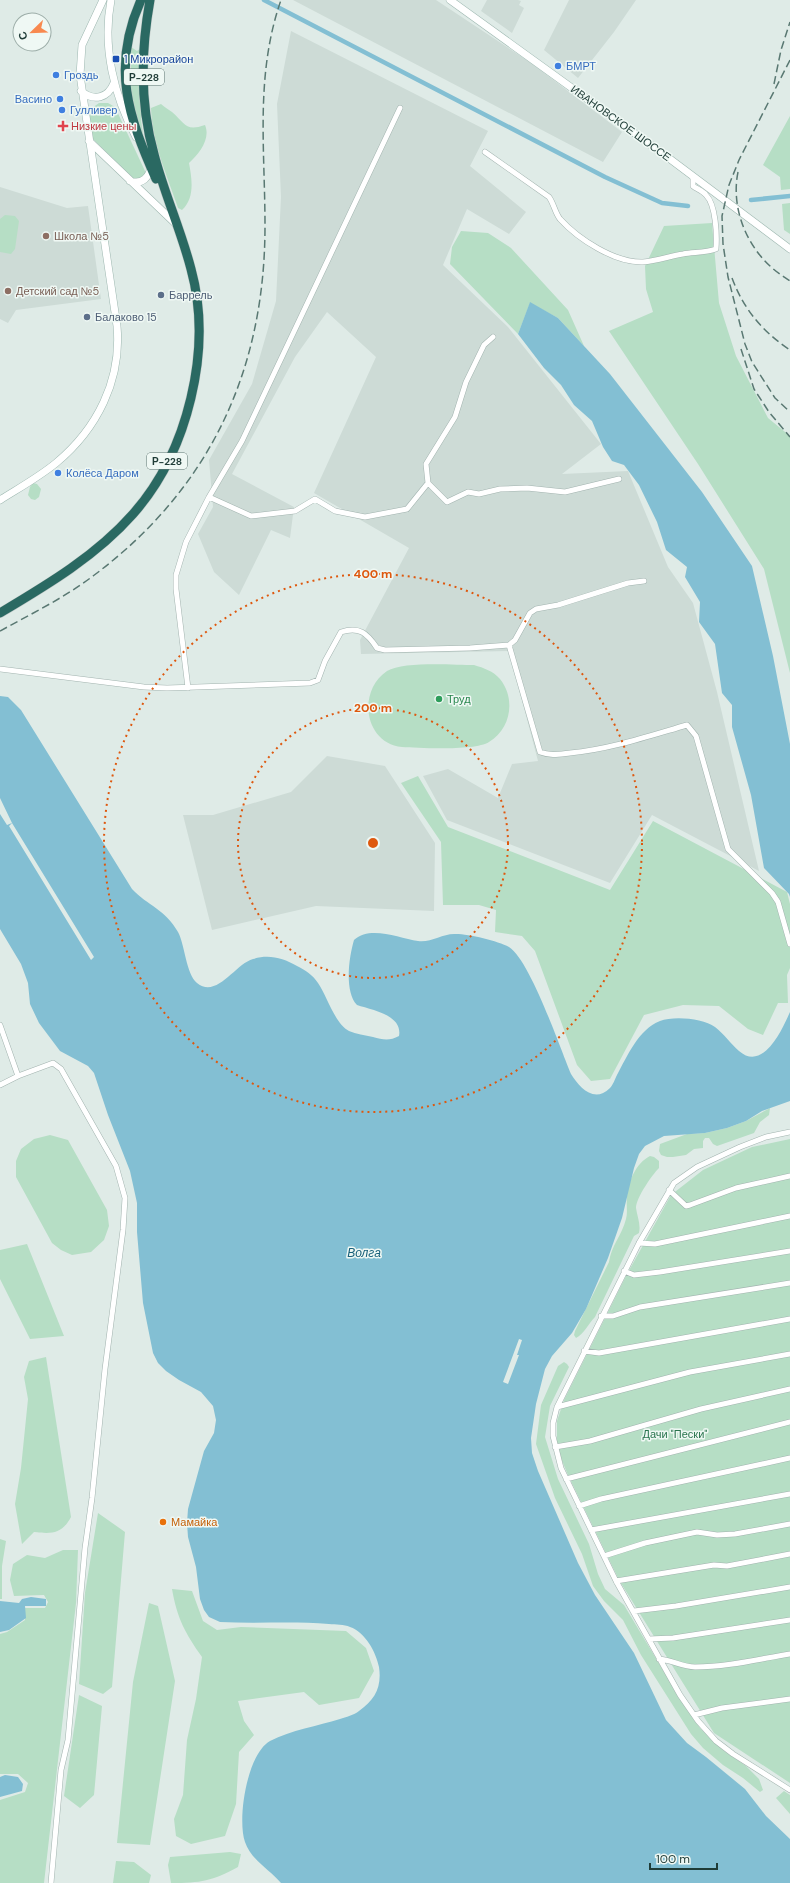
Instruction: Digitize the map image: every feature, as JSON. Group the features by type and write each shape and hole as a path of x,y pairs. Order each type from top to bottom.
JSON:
{"highway":[{"name":"Р-228","path":"140,0 128,38 125,85 132,122 141,147 154,163"},
{"name":"Р-228","path":"0,613 74,567 116,532 146,498 167,460 192,394 199,342 198,309 194,280 177,225 154,163 145,113 144,41 150,0"},
{"path":"128,38 130,42 136,45 144,41"}],"street":[{"path":"0,500 56,464 80,441 100,411 113,379 118,352 117,326 94,170 88,141 81,91 80,63 81,51 93,20 103,0"},
{"path":"111,0 108,24 109,53 114,83 129,125 141,147"},
{"name":"ИВАНОВСКОЕ ШОССЕ","path":"450,0 790,248"},
{"path":"93,20 102,19 108,24"},
{"path":"81,91 92,97 103,96 108,93 114,83"},
{"path":"188,688 176,589 176,574 186,542 209,497 242,441 400,108"},
{"path":"88,141 177,225"},
{"path":"485,152 549,197 554,202 559,217 577,235 617,257 642,262 682,254 709,252 716,249 718,234 712,203 706,194 693,186 693,177"},
{"path":"94,170 97,163 103,160 108,161"},
{"path":"130,180 142,182 149,174 154,163"},
{"path":"493,337 484,345 466,382 455,417 426,464 428,483 447,502 468,492 479,494 500,489 527,488 565,492 619,479"},
{"path":"209,497 251,516 295,511 315,499 335,511 364,517 407,509 428,483"},
{"path":"0,669 144,687 188,688 310,683 318,680 341,632 352,629 368,635 377,648 385,650 470,648 509,645 515,640 530,613 536,609 558,605 628,583 644,581"},
{"path":"509,645 540,752 547,755 588,751 625,743 687,724 696,736 728,849 772,893 778,902 790,944"},
{"path":"0,1025 18,1076"},
{"path":"0,1085 18,1076 53,1063 62,1069 116,1166 125,1198 123,1230 105,1369 92,1498 85,1548 68,1740 61,1770 51,1883"},
{"path":"790,1132 766,1137 697,1167 680,1177 669,1190 639,1243 601,1316 557,1407 553,1422 555,1447 566,1479 616,1581 634,1611 659,1659 694,1715 711,1736 733,1754 790,1790"},
{"path":"669,1190 686,1206 690,1206 736,1188 790,1176"},
{"path":"639,1243 655,1244 790,1216"},
{"path":"624,1271 634,1275 660,1272 790,1250"},
{"path":"601,1316 613,1316 640,1307 790,1283"},
{"path":"584,1351 599,1353 790,1319"},
{"path":"557,1407 690,1372 790,1354"},
{"path":"555,1447 590,1441 701,1409 790,1389"},
{"path":"566,1479 790,1422"},
{"path":"579,1506 601,1499 790,1458"},
{"path":"591,1530 790,1494"},
{"path":"604,1556 645,1543 697,1532 717,1535 735,1534 790,1524"},
{"path":"616,1581 714,1566 727,1566 790,1554"},
{"path":"634,1611 676,1606 790,1587"},
{"path":"649,1639 673,1638 790,1620"},
{"path":"659,1659 670,1660 685,1667 695,1667 717,1666 790,1654"},
{"path":"694,1715 722,1708 790,1699"}],"shaded area":[{"path":"293,0 436,0 531,63 622,132 603,162"},
{"path":"487,0 521,1 519,5 524,8 512,33 481,11"},
{"path":"569,0 636,0 614,32 578,78 544,50"},
{"path":"291,31 488,131 470,166 526,212 509,234 467,209 443,265 508,327 601,444 562,474 628,471 668,567 693,603 717,692 759,871 652,815 610,883 447,820 423,776 448,769 498,798 512,764 538,761 509,651 361,654 360,640 409,548 314,493 376,357 327,312 295,357 232,474 294,507 290,538 271,530 239,595 214,572 198,534 213,507 209,460 252,384 276,301 281,197 277,104"},
{"name":"Школа №5","path":"0,187 67,208 88,206 101,299 16,310 8,323 0,319"},
{"path":"327,756 385,766 435,843 434,911 316,906 212,930 183,815 213,815 291,792"}],"green space":[{"path":"131,47 137,51 141,48 141,120 145,146 131,105"},
{"path":"99,103 108,103 115,107 145,171 145,176 139,179 133,178 93,139 89,115 92,108"},
{"path":"161,104 189,127 205,125 206,130 203,146 189,163 192,188 189,200 182,210 178,208 154,134 151,108"},
{"path":"790,116 790,189 781,190 780,177 763,165"},
{"path":"790,203 790,234 784,230 782,204"},
{"path":"5,215 15,216 19,221 15,249 11,254 0,252 0,219"},
{"path":"712,223 719,303 736,356 768,418 790,436 790,673 764,569 698,464 609,331 653,312 646,289 645,266 664,226"},
{"path":"461,231 488,233 511,248 568,310 584,346 558,318 530,303 518,334 450,264 452,247"},
{"path":"33,483 37,484 41,489 39,497 35,500 31,499 28,495 30,487"},
{"name":"Труд","path":"416,665 474,665 488,670 497,676 505,687 508,695 509,713 506,722 502,729 489,742 482,745 460,748 402,747 389,743 379,736 369,715 369,703 371,691 377,680 387,671 395,668"},
{"path":"418,776 448,827 610,890 653,821 787,892 790,904 790,968 787,975 788,1003 778,1003 763,1035 748,1029 719,1006 683,1005 644,1015 610,1079 591,1081 577,1065 535,951 522,936 495,932 496,910 479,905 443,905 441,842 401,783"},
{"path":"770,1108 769,1115 760,1122 754,1133 717,1146 713,1144 709,1138 705,1138 703,1141 703,1148 694,1149 686,1155 667,1157 661,1155 659,1151 660,1144 687,1134 705,1133 727,1128 746,1121"},
{"path":"50,1135 68,1140 107,1210 109,1226 104,1240 91,1252 72,1255 61,1250 52,1243 16,1177 16,1161 21,1149 34,1139"},
{"name":"Дачи \"Пески\"","path":"790,1139 790,1783 714,1733 619,1580 557,1449 557,1421 564,1400 627,1274 671,1195 703,1170 752,1147"},
{"path":"650,1156 659,1161 659,1168 645,1187 637,1204 636,1208 639,1233 634,1236 595,1317 576,1338 574,1335 575,1331 609,1262 612,1251 624,1225 627,1214 628,1191 631,1179 641,1163"},
{"path":"27,1244 64,1336 30,1339 0,1279 0,1250"},
{"path":"46,1357 71,1517 68,1523 60,1530 51,1533 34,1532 22,1544 15,1504 21,1468 28,1399 24,1377 29,1361"},
{"path":"564,1362 569,1367 550,1406 545,1437 558,1479 589,1544 598,1574 605,1589 624,1605 682,1702 700,1728 723,1750 746,1766 759,1779 763,1790 760,1792 743,1778 723,1765 703,1748 691,1734 641,1655 623,1620 604,1601 593,1586 582,1554 555,1498 536,1444 541,1405 558,1366"},
{"path":"98,1513 125,1532 112,1687 103,1694 79,1684 85,1593"},
{"path":"0,1539 6,1541 2,1566 2,1599 0,1599"},
{"path":"63,1550 78,1550 76,1603 44,1883 0,1883 0,1800 25,1792 28,1783 18,1774 0,1774 0,1634 7,1632 25,1620 25,1608 45,1608 48,1602 44,1595 14,1596 10,1580 13,1564 27,1555 45,1558"},
{"path":"172,1589 192,1591 203,1621 217,1630 241,1627 346,1631 366,1648 374,1671 359,1698 319,1705 304,1692 238,1701 244,1721 254,1735 239,1752 236,1804 225,1836 191,1844 176,1836 174,1819 183,1795 187,1740 196,1699 202,1657 182,1625 176,1608"},
{"path":"149,1603 158,1606 175,1681 150,1845 117,1843 133,1682"},
{"path":"79,1695 102,1706 94,1795 80,1808 64,1796"},
{"path":"784,1791 790,1795 790,1814 776,1798"},
{"path":"230,1852 241,1854 238,1867 221,1875 199,1882 171,1883 168,1865 170,1857"},
{"path":"116,1861 134,1862 151,1875 149,1883 113,1883"}],"water":[{"path":"530,302 558,318 610,374 702,492 752,566 773,656 790,744 790,897 789,894 764,868 751,795 732,727 732,705 722,693 715,644 699,622 700,602 685,577 687,567 666,550 657,522 639,485 624,465 612,461 603,447 592,421 574,405 561,385 544,368 518,334"},
{"name":"Волга","path":"0,696 8,697 21,710 132,889 168,918 173,924 178,932 190,973 197,983 204,987 212,987 219,984 239,967 253,959 270,957 281,959 303,969 314,978 335,1016 349,1031 386,1040 399,1036 399,1029 396,1023 385,1014 357,1005 350,991 349,964 354,940 368,933 376,933 394,935 418,941 428,941 451,934 468,935 491,940 509,947 517,955 535,986 571,1074 578,1084 593,1094 604,1093 611,1087 634,1044 646,1030 660,1021 680,1018 710,1024 715,1027 739,1051 748,1056 756,1056 764,1053 777,1038 790,1012 790,1101 762,1111 746,1121 727,1128 705,1133 664,1136 645,1146 639,1154 634,1168 622,1218 608,1258 586,1309 572,1333 552,1356 545,1369 536,1404 531,1438 532,1453 538,1471 578,1563 595,1595 634,1653 666,1720 687,1743 745,1789 766,1816 790,1839 790,1883 281,1883 261,1864 248,1848 243,1832 243,1803 250,1773 255,1759 262,1748 270,1741 278,1737 350,1716 365,1707 373,1698 378,1687 380,1674 378,1661 365,1638 360,1633 348,1626 315,1623 220,1622 209,1617 204,1610 200,1599 196,1567 188,1537 187,1523 188,1509 204,1451 214,1433 216,1420 213,1406 201,1392 166,1371 158,1363 153,1353 143,1303 137,1232 137,1203 130,1171 108,1115 94,1073 88,1066 60,1051 39,1023 30,1004 28,983 21,964 0,929 0,814 7,825 12,823 0,798"},
{"path":"31,1597 46,1599 46,1606 25,1606 26,1618 9,1630 0,1632 0,1601 19,1603 22,1599"},
{"path":"5,1775 18,1777 23,1784 22,1791 0,1797 0,1777"}],"pier":[{"path":"12,823 94,957 91,960 9,826"},
{"path":"519,1339 522,1340 517,1355 519,1355 508,1384 503,1382"}],"waterway":[{"path":"264,0 605,177 662,203 688,206"},
{"path":"751,200 790,196"}],"railway":[{"path":"0,631 82,584 134,542 169,505 199,465 223,422 241,377 255,329 262,279 265,226 263,112 268,56 273,28 281,0"},
{"path":"774,84 781,50 790,22"},
{"path":"790,60 739,160 729,185 722,216 723,244 728,277 745,344 752,362 775,398 790,412"},
{"path":"738,172 736,185 738,211 747,235 761,257 790,281"},
{"path":"732,278 742,300 755,319 771,336 790,350"},
{"path":"741,349 754,389 769,412 790,437"}],"place":[{"name":"1 Микрорайон","path":"116,59"},
{"name":"БМРТ","path":"558,66"},
{"name":"Гроздь","path":"56,75"},
{"name":"Васино","path":"60,99"},
{"name":"Гулливер","path":"62,110"},
{"name":"Низкие цены","path":"63,126"},
{"name":"Школа №5","path":"46,236"},
{"name":"Детский сад №5","path":"8,291"},
{"name":"Баррель","path":"161,295"},
{"name":"Балаково 15","path":"87,317"},
{"name":"Колёса Даром","path":"58,473"},
{"name":"Труд","path":"439,699"},
{"name":"Мамайка","path":"163,1522"}]}
